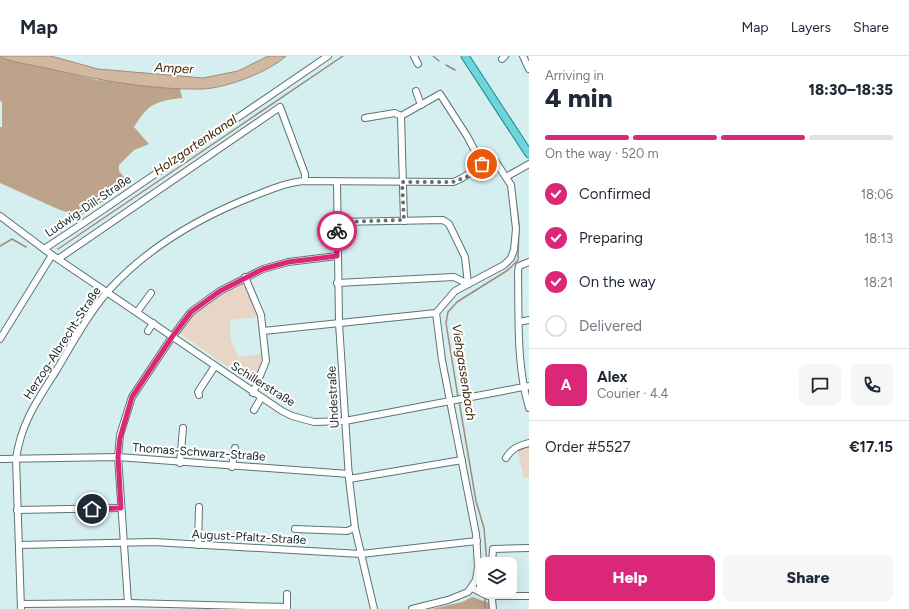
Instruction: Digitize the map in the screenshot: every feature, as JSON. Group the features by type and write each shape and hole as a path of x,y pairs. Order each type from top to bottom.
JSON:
{"main road":[{"path":"464,56 528,152"}],"street":[{"name":"Ludwig-Dill-Straße","path":"0,216 44,249 328,56"},
{"path":"414,56 418,64"},
{"path":"523,56 529,68"},
{"path":"416,91 421,105"},
{"path":"263,331 436,313 455,291 504,265 511,258 514,250 516,229 511,186 496,162 493,160 482,164 467,136 440,94 401,116"},
{"path":"58,259 280,107 305,174 305,181"},
{"path":"365,118 395,113 401,116"},
{"path":"401,116 404,220"},
{"name":"Herzog-Albrecht-Straße","path":"21,607 16,459 18,442 26,418 107,292 122,276 164,243 204,218 234,203 286,184 305,181 453,182 469,176 482,164"},
{"path":"506,177 529,164"},
{"name":"Uhdestraße","path":"337,182 337,283 349,476 355,528 374,609"},
{"path":"337,222 443,220 449,224 465,258 468,284"},
{"name":"Schillerstraße","path":"44,249 253,393 292,416 314,422 345,421 526,387"},
{"path":"0,339 52,255"},
{"path":"128,603 118,457 120,435 132,397 172,337 191,312 220,291 263,269 288,262 337,256"},
{"path":"529,262 519,266 518,271 519,322 529,408"},
{"path":"245,277 262,314 266,361 253,393"},
{"path":"337,283 454,277 468,284"},
{"path":"137,312 151,293"},
{"path":"412,609 461,596 472,588 478,567 477,540 452,401 442,360 436,313"},
{"path":"519,322 529,320"},
{"path":"148,330 153,323"},
{"path":"199,395 198,392 215,366"},
{"path":"254,410 261,398"},
{"path":"180,463 183,428"},
{"path":"506,458 516,447 529,443"},
{"path":"232,466 235,448"},
{"name":"Thomas-Schwarz-Straße","path":"0,459 118,457 349,476 462,460"},
{"path":"198,545 199,507"},
{"path":"17,510 121,508"},
{"path":"295,529 347,531 355,528"},
{"name":"August-Pfaltz-Straße","path":"19,545 123,542 361,554 477,540"},
{"path":"492,557 493,549 529,548"},
{"path":"472,588 477,590"},
{"path":"21,607 128,603 287,608 287,594"},
{"path":"517,595 529,596"},
{"path":"489,597 493,609"}],"shaded area":[{"path":"0,56 51,56 98,69 203,78 238,71 268,56 286,56 269,68 247,78 223,86 203,89 183,89 143,86 85,76 8,60"},
{"path":"0,57 97,80 180,88 182,98 159,102 144,113 134,127 149,144 134,150 119,165 119,171 130,184 80,216 60,210 0,183 0,127 2,127 2,102 0,101"},
{"path":"242,281 245,282 259,317 230,320 231,340 238,357 263,354 263,364 254,383 252,384 181,334 179,331 192,315"},
{"path":"529,446 529,477 524,479 517,449"},
{"path":"472,597 489,603 490,609 431,609 462,602"}],"waterway":[{"name":"Holzgartenkanal","path":"58,249 343,56"},
{"path":"433,56 439,61"},
{"path":"446,65 455,70"},
{"name":"Viehgassenbach","path":"458,397 446,323 448,312 457,302 508,270 518,260 519,224 516,202"},
{"path":"0,246 12,239 26,247"},
{"name":"Viehgassenbach","path":"459,401 476,501 484,528 486,557"},
{"name":"Viehgassenbach","path":"485,597 485,609"}],"way so far":[{"path":"337,231 337,222 404,220 402,182 453,182 469,176 482,164"}],"route":[{"path":"92,509 121,508 118,457 120,438 132,397 172,337 191,312 220,291 263,269 288,262 337,256 337,231"}],"water label":[{"name":"Amper","path":"174,68"}]}
